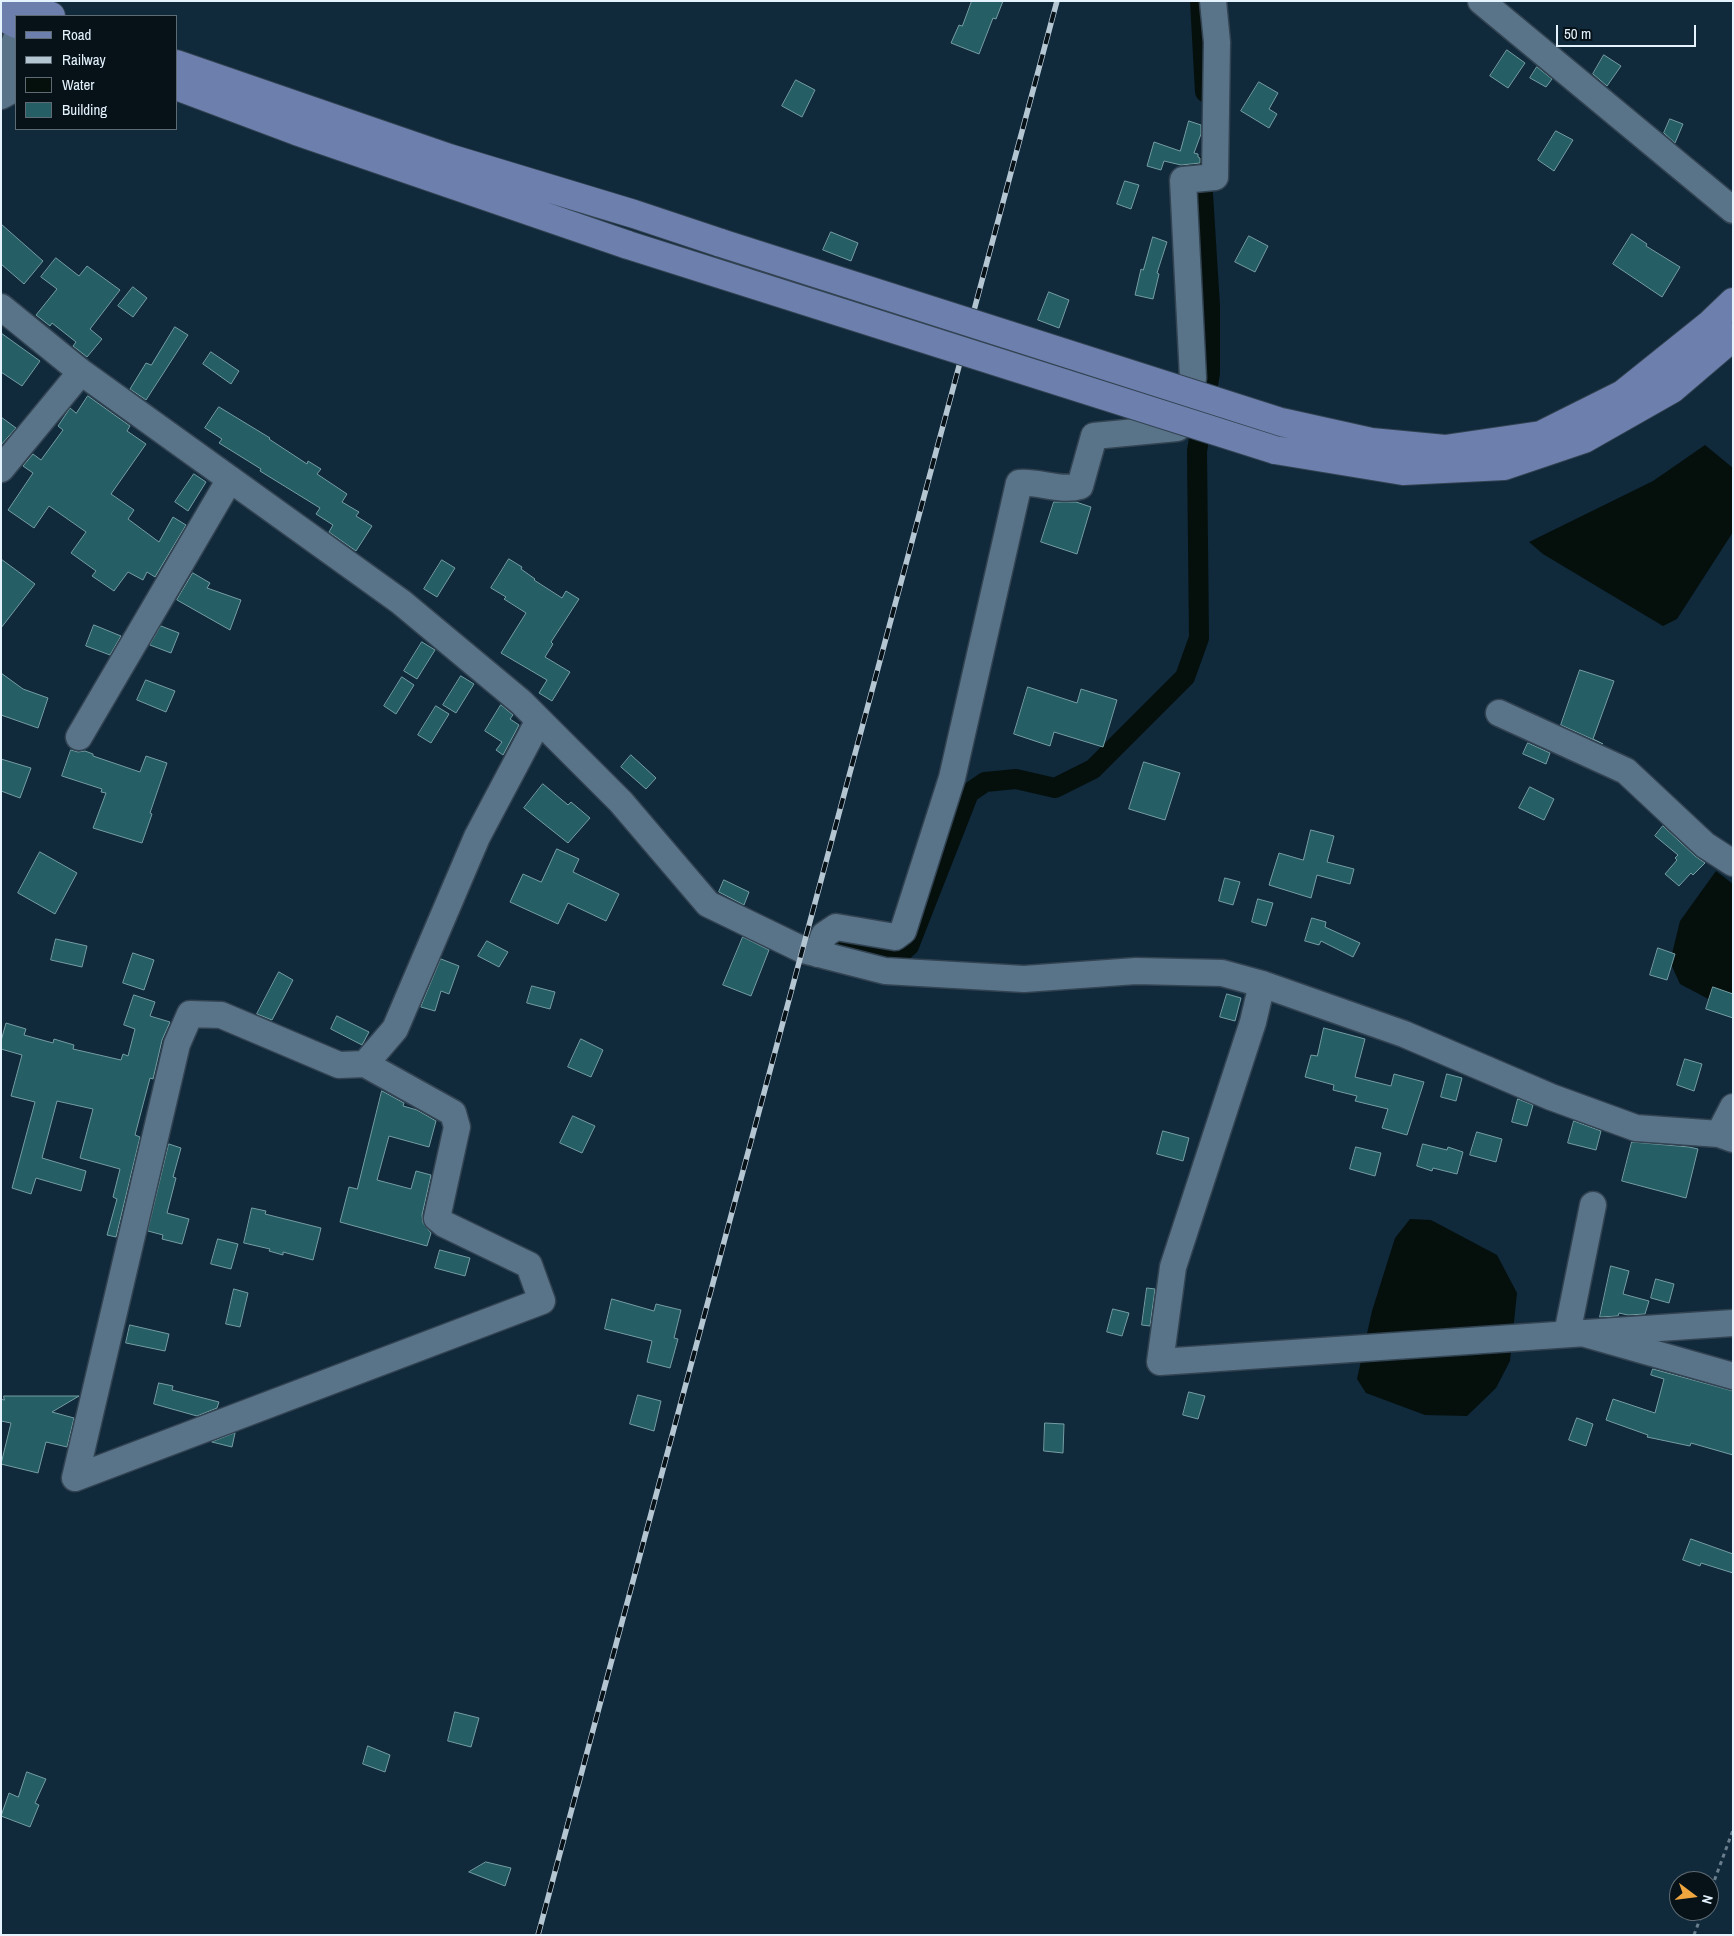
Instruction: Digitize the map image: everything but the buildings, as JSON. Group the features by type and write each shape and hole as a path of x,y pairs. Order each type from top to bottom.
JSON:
{"main road":[{"path":"14,1 49,15"},
{"path":"1,16 15,23"},
{"path":"178,65 449,158 634,214 1281,422 1371,442 1446,449 1541,434 1623,394 1709,325 1733,302"},
{"path":"178,87 296,131 628,244 1275,450 1403,471 1504,466 1584,439 1672,389 1733,337"}],"street":[{"path":"818,954 824,935 836,927 895,937 903,931 952,778 1019,483 1028,482 1071,489 1080,486 1094,436 1178,428 1193,378 1183,180 1215,177 1217,42 1213,1"},
{"path":"1482,1 1733,210"},
{"path":"1,75 15,41"},
{"path":"1,96 15,89"},
{"path":"1,307 81,372 401,602 521,702 621,802 708,904 803,950 886,971 1024,979 1136,971 1222,973 1262,984 1404,1034 1551,1097 1636,1128 1726,1136 1733,1107"},
{"path":"1,469 81,372"},
{"path":"79,737 230,479"},
{"path":"1499,713 1626,771 1705,845 1733,863"},
{"path":"365,1064 453,1113 457,1127 437,1218 444,1224 529,1265 542,1301 75,1478 177,1044 190,1014 222,1015 339,1065 365,1064 395,1029 477,837 539,720"},
{"path":"1262,984 1254,1022 1172,1268 1160,1362 1733,1323"},
{"path":"1593,1205 1568,1329 1733,1376"}],"path":[{"path":"1718,1871 1733,1830"},
{"path":"1694,1935 1699,1921"}],"water":[{"path":"1705,445 1733,468 1733,532 1677,619 1663,626 1543,554 1529,542 1653,481"},
{"path":"1716,871 1733,884 1733,1003 1716,1003 1680,984 1670,962 1680,921"},
{"path":"1410,1219 1431,1220 1497,1255 1517,1293 1510,1361 1496,1388 1467,1416 1425,1415 1366,1393 1357,1379 1372,1311 1395,1238"}],"waterway":[{"path":"1200,1 1205,92"},
{"path":"836,945 901,953 909,946 969,793 985,782 1016,779 1055,788 1093,769 1185,677 1199,638 1197,451 1210,373 1210,306 1203,166"}],"railway":[{"path":"538,1935 1057,1"}]}
